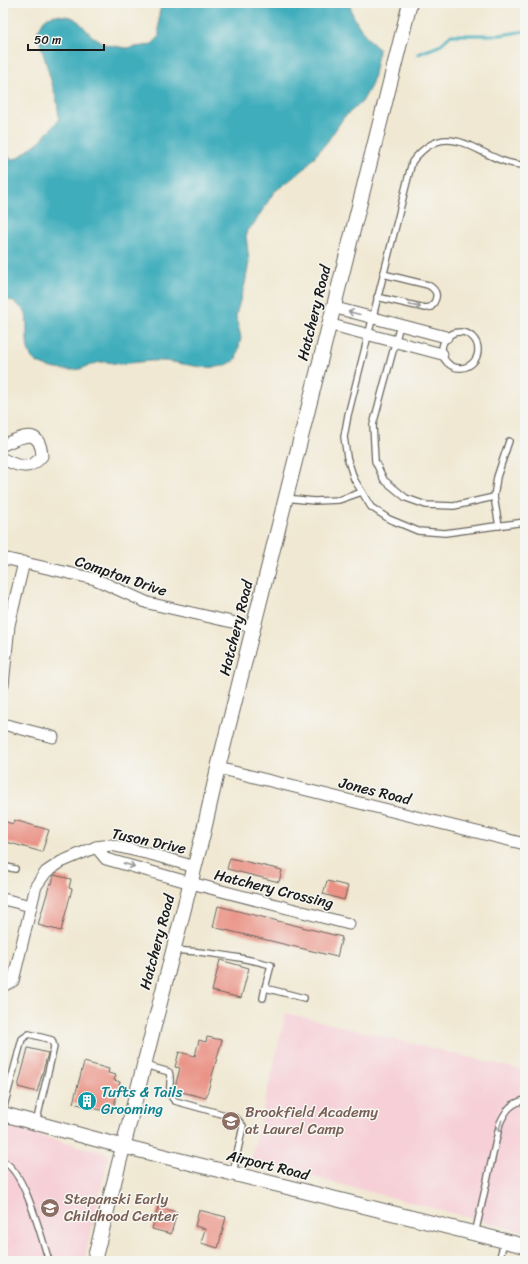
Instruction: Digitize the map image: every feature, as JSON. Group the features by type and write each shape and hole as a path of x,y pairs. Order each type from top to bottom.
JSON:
{"street":[{"name":"Hatchery Road","path":"94,1261 143,1064 191,883 332,307 362,195 410,3"},
{"path":"332,307 446,337"},
{"path":"328,324 442,354"},
{"path":"3,445 25,436 36,438 41,445 42,456 35,464 25,466 14,465 3,459"},
{"name":"Compton Drive","path":"3,558 94,579 148,603 254,627"},
{"path":"3,685 9,625 24,562"},
{"path":"3,724 53,737"},
{"name":"Jones Road","path":"218,768 525,844"},
{"name":"Tuson Drive","path":"3,986 13,981 36,886 46,872 61,862 96,847 111,845 154,855 194,867"},
{"name":"Tuson Drive","path":"96,847 106,859 191,883"},
{"name":"Hatchery Crossing","path":"191,883 349,924"},
{"path":"3,899 31,906"},
{"name":"Airport Road","path":"3,1114 123,1147 525,1246"}],"lane":[{"path":"525,165 512,164 461,141 449,140 430,144 420,152 412,162 372,317 344,437 347,457 354,479 371,507 389,519 418,530 445,533 525,522"},
{"path":"377,297 425,308 431,307 436,301 437,295 434,288 428,285 383,274"},
{"path":"400,325 373,425 375,461 384,480 406,498 426,505 454,506 494,497"},
{"path":"461,331 469,333 475,339 478,347 478,355 474,362 467,367 459,368 451,366 445,361 442,354 442,344 446,337 453,332 461,331"},
{"path":"499,526 494,497 497,477 509,442"},
{"path":"285,498 314,501 339,500 362,492"},
{"path":"3,866 15,869"},
{"path":"173,950 212,952 271,965 262,998"},
{"path":"265,988 304,998"},
{"path":"3,1110 22,1039 29,1034 52,1040 54,1047 36,1123"},
{"path":"143,1064 169,1072 171,1077 169,1092 170,1097 175,1101 236,1118 241,1122 243,1126 233,1174"},
{"path":"475,1234 500,1123 507,1109 514,1102 525,1100"},
{"path":"3,1162 14,1171 23,1184 49,1261"},
{"path":"499,1261 504,1241"}],"shaded area":[{"path":"286,1013 525,1071 525,1232 251,1161"},
{"name":"Stepanski Early Childhood Center","path":"3,1126 109,1154 84,1261 3,1261"}],"water":[{"path":"162,3 350,3 356,22 379,49 372,84 362,102 344,117 327,142 303,170 274,192 253,225 247,230 246,235 249,262 236,317 241,338 236,359 220,367 200,367 171,362 146,361 120,364 102,362 74,370 61,370 48,367 35,361 31,357 27,344 25,311 13,301 3,299 3,154 12,159 18,158 41,140 59,118 57,101 37,32 44,20 48,17 56,15 71,17 77,20 92,36 107,45 126,48 144,46 152,44 159,37 159,14"}],"building":[{"path":"14,820 49,830 42,852 3,841 3,821 13,824"},
{"path":"230,858 282,870 279,882 227,869"},
{"path":"54,875 71,879 69,888 72,889 61,931 38,925 50,883 52,884"},
{"path":"327,881 348,886 344,900 323,894"},
{"path":"218,906 342,937 337,957 213,927"},
{"path":"220,960 249,968 241,998 212,991"},
{"path":"207,1037 222,1040 206,1098 174,1090 180,1068 175,1067 179,1052 195,1056 199,1040 206,1042"},
{"path":"28,1048 48,1053 37,1092 18,1087"},
{"path":"84,1062 109,1069 108,1073 116,1075 114,1080 120,1082 112,1113 73,1103"},
{"path":"158,1207 177,1212 171,1234 152,1229"},
{"path":"199,1210 226,1217 218,1248 201,1243 205,1229 195,1226"}],"waterway":[{"path":"418,54 439,46 451,35 501,35 525,31"}],"place":[{"name":"Tufts & Tails Grooming","path":"87,1101"},
{"name":"Brookfield Academy at Laurel Camp","path":"231,1121"},
{"name":"Stepanski Early Childhood Center","path":"50,1208"}]}
